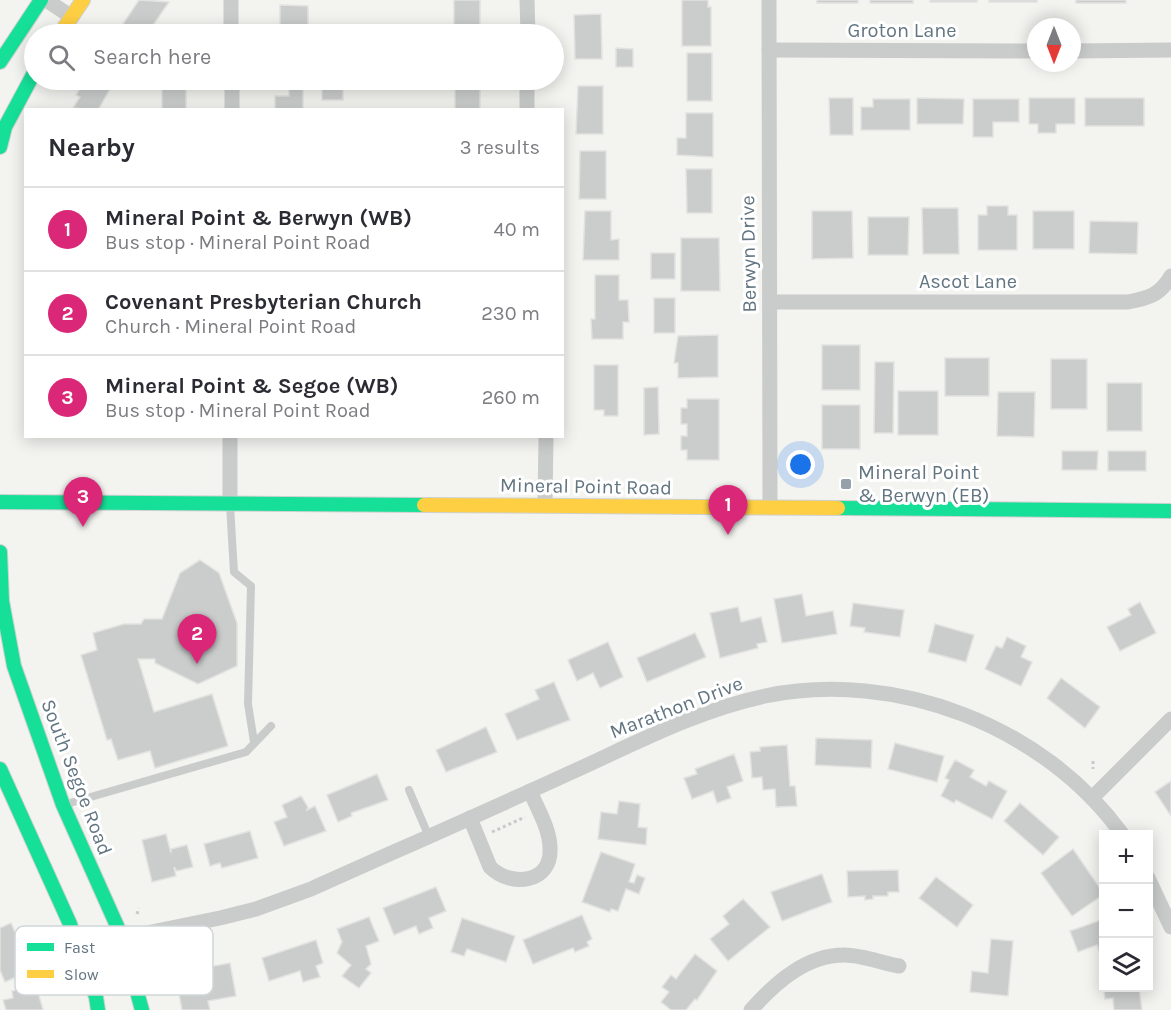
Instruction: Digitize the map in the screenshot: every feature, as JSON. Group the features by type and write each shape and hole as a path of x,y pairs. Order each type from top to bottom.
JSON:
{"main road":[{"path":"25,24 41,0"},
{"path":"67,24 83,0"},
{"path":"0,62 24,26"},
{"path":"0,147 5,127 25,90"},
{"name":"Mineral Point Road","path":"0,502 1171,511"},
{"name":"South Segoe Road","path":"0,552 2,601 14,666 63,806 117,926"},
{"path":"0,769 69,926"},
{"path":"93,995 98,1010"},
{"name":"South Segoe Road","path":"138,995 142,1010"}],"street":[{"path":"46,0 72,17"},
{"path":"231,0 231,24"},
{"path":"527,0 528,24"},
{"name":"Berwyn Drive","path":"769,0 770,507"},
{"name":"Groton Lane","path":"769,50 1027,51"},
{"path":"1081,51 1171,50"},
{"path":"231,90 232,108"},
{"path":"527,90 527,108"},
{"name":"Ascot Lane","path":"770,302 1128,302 1150,298 1163,290 1171,276"},
{"path":"230,438 230,502"},
{"path":"545,505 546,438"},
{"name":"Marathon Drive","path":"175,926 256,909 311,889 730,705 768,696 819,690 861,690 902,696 969,717 1034,751 1075,780 1119,830"},
{"path":"1092,798 1171,719"},
{"path":"470,818 490,867 512,880 532,878 544,870 551,851 543,822 530,791"},
{"path":"1152,884 1171,927"},
{"path":"751,1010 791,972 818,959 845,955 899,966"}],"lane":[{"path":"230,502 234,572 251,586 248,704 254,742"},
{"path":"63,806 246,752 271,726"},
{"path":"409,790 429,837"}],"path":[{"path":"1093,761 1093,769"},
{"path":"488,834 529,815"},
{"path":"137,914 139,908"}],"building":[{"path":"139,0 169,2 154,24 123,24"},
{"path":"454,0 480,0 480,24 454,24"},
{"path":"682,0 708,0 708,7 711,7 711,46 682,46"},
{"path":"817,0 858,0 858,3 817,3"},
{"path":"870,0 913,0 913,3 870,3"},
{"path":"930,0 977,0 977,2 930,2"},
{"path":"989,0 1037,0 1037,2 989,2"},
{"path":"1076,0 1126,0 1126,3 1076,3"},
{"path":"280,5 308,6 308,24 280,24"},
{"path":"601,14 602,59 575,59 574,15"},
{"path":"616,48 633,49 633,67 616,67"},
{"path":"687,53 712,53 712,101 687,101"},
{"path":"578,86 603,86 603,134 576,134"},
{"path":"79,90 109,90 99,108 73,108 80,97 76,95"},
{"path":"162,90 186,90 186,108 162,108"},
{"path":"289,90 303,90 303,108 275,108 275,96 289,96"},
{"path":"322,90 343,90 343,100 322,100"},
{"path":"455,90 480,90 480,108 455,108"},
{"path":"829,98 853,98 853,135 830,135"},
{"path":"917,98 964,99 963,124 917,124"},
{"path":"1029,98 1075,98 1075,124 1056,124 1056,133 1038,133 1038,124 1029,124"},
{"path":"1085,98 1144,98 1144,126 1085,126"},
{"path":"873,99 910,99 910,130 861,130 861,107 873,107"},
{"path":"973,99 1019,99 1019,122 993,122 993,137 973,137"},
{"path":"686,113 713,113 713,157 677,155 677,138 686,138"},
{"path":"580,151 606,151 606,199 579,199"},
{"path":"686,169 712,169 712,213 687,213"},
{"path":"987,206 1008,206 1008,215 1017,215 1017,250 978,250 978,215 987,215"},
{"path":"922,208 958,208 959,254 923,254"},
{"path":"585,211 611,211 611,240 619,239 619,260 583,260"},
{"path":"812,211 852,211 853,258 812,259"},
{"path":"1033,211 1074,211 1074,249 1033,249"},
{"path":"868,217 909,217 908,255 868,255"},
{"path":"1090,221 1138,222 1137,254 1089,253"},
{"path":"681,238 719,238 720,291 681,291"},
{"path":"651,253 675,253 675,279 651,279"},
{"path":"595,275 619,275 619,300 628,300 629,322 623,322 623,339 592,339 591,319 595,319"},
{"path":"654,298 675,298 675,333 654,333"},
{"path":"718,335 718,377 678,378 678,363 674,363 678,336"},
{"path":"822,345 860,345 860,390 822,390"},
{"path":"945,358 989,358 989,396 945,396"},
{"path":"1051,359 1087,359 1087,409 1051,409"},
{"path":"875,362 894,362 893,433 874,433"},
{"path":"594,365 618,365 618,416 604,416 604,410 594,410"},
{"path":"1107,383 1142,383 1142,431 1107,431"},
{"path":"658,387 659,434 644,435 644,388"},
{"path":"898,391 938,391 938,435 898,435"},
{"path":"998,392 1035,392 1034,437 997,436"},
{"path":"687,399 719,399 719,460 687,460 687,450 681,450 681,436 687,436 687,424 681,424 681,408 687,408"},
{"path":"822,405 860,405 860,449 822,449"},
{"path":"1062,451 1098,451 1097,470 1062,470"},
{"path":"1108,451 1146,451 1146,471 1108,471"},
{"path":"200,560 219,573 237,623 237,666 198,684 155,663 155,659 138,659 154,712 212,694 228,746 155,768 150,751 118,760 111,739 107,740 81,655 97,650 93,633 124,624 141,624 144,619 162,619 180,573"},
{"path":"802,594 806,616 833,611 837,634 782,643 774,599"},
{"path":"1140,602 1156,633 1120,651 1107,627 1131,615 1128,609"},
{"path":"853,603 904,610 900,637 864,632 865,628 850,626"},
{"path":"738,607 741,622 761,617 767,642 757,644 758,648 720,658 710,613"},
{"path":"935,624 974,635 966,662 928,652"},
{"path":"695,633 706,657 647,682 637,658"},
{"path":"1007,637 1026,646 1021,657 1032,662 1021,686 985,669 996,646 1002,648"},
{"path":"608,642 623,677 600,688 593,673 577,681 568,660"},
{"path":"1061,678 1100,707 1085,728 1047,698"},
{"path":"554,682 570,720 517,740 505,714 539,699 535,690"},
{"path":"486,727 497,752 446,772 436,750"},
{"path":"816,738 872,740 871,768 815,765"},
{"path":"895,743 944,756 937,782 888,769"},
{"path":"787,745 790,786 795,786 797,806 776,807 775,789 763,790 762,777 752,778 750,752 760,751 760,747"},
{"path":"734,754 743,781 727,787 731,798 717,803 713,791 692,799 684,778 697,774 695,769"},
{"path":"955,760 974,770 970,777 986,786 989,781 1007,791 992,819 956,800 954,803 941,796 949,780 945,778"},
{"path":"377,774 388,800 351,813 352,816 338,822 327,795"},
{"path":"1171,781 1171,816 1155,792"},
{"path":"301,796 308,807 307,810 315,806 326,831 284,846 274,822 287,817 282,805"},
{"path":"619,801 640,804 638,827 647,828 646,845 598,839 601,812 617,814"},
{"path":"1020,803 1059,837 1043,855 1004,821"},
{"path":"250,831 258,858 222,868 220,863 210,866 204,844"},
{"path":"166,834 171,853 171,849 187,845 193,867 177,871 174,867 176,876 152,882 142,840"},
{"path":"1073,849 1099,887 1099,897 1072,916 1041,873"},
{"path":"601,852 635,864 629,882 634,883 637,875 645,878 639,894 626,889 618,911 611,909 610,912 582,902"},
{"path":"898,870 899,892 888,892 888,896 873,896 873,899 865,900 865,896 848,897 847,871"},
{"path":"822,874 832,902 782,921 771,892"},
{"path":"936,877 973,905 957,927 919,898"},
{"path":"436,887 446,911 429,918 433,928 419,934 416,926 394,935 383,908"},
{"path":"743,899 770,927 728,961 710,939 729,924 723,916"},
{"path":"582,915 592,939 587,942 589,946 575,952 573,948 533,964 523,940"},
{"path":"369,917 379,941 366,946 371,964 366,969 371,973 359,988 342,976 351,965 337,953 342,942 337,929"},
{"path":"462,918 515,936 506,962 467,949 464,956 451,952"},
{"path":"1099,921 1099,950 1097,945 1078,952 1070,931"},
{"path":"11,923 15,932 15,978 5,982 0,970 0,928"},
{"path":"991,939 1013,941 1008,996 970,992 972,971 988,973"},
{"path":"316,940 323,963 316,966 320,977 303,982 300,971 269,981 262,958"},
{"path":"695,954 717,971 697,1000 695,999 686,1010 671,1010 661,1002 669,992 662,987 671,975 676,979"},
{"path":"230,963 236,996 208,1001 210,1010 182,1010 179,995 213,995 213,966"},
{"path":"15,990 15,995 39,995 43,1010 6,1010 3,1000 13,998 12,991"},
{"path":"1104,992 1140,992 1142,1010 1114,1010 1113,998 1105,999"}],"traffic: fast":[{"path":"25,24 41,0"},
{"path":"0,62 24,26"},
{"path":"0,147 5,127 25,90"},
{"path":"0,502 424,505"},
{"path":"838,508 1171,511"},
{"path":"0,552 2,601 14,666 63,805 117,926"},
{"path":"0,769 71,926"},
{"path":"95,995 98,1010"},
{"path":"138,995 142,1010"}],"traffic: slow":[{"path":"67,24 83,0"},
{"path":"424,505 838,508"}],"place":[{"name":"Mineral Point & Berwyn (EB)","path":"846,484"},
{"name":"Mineral Point & Segoe (WB)","path":"83,527"},
{"name":"Mineral Point & Berwyn (WB)","path":"728,535"},
{"name":"Covenant Presbyterian Church","path":"197,664"}]}
